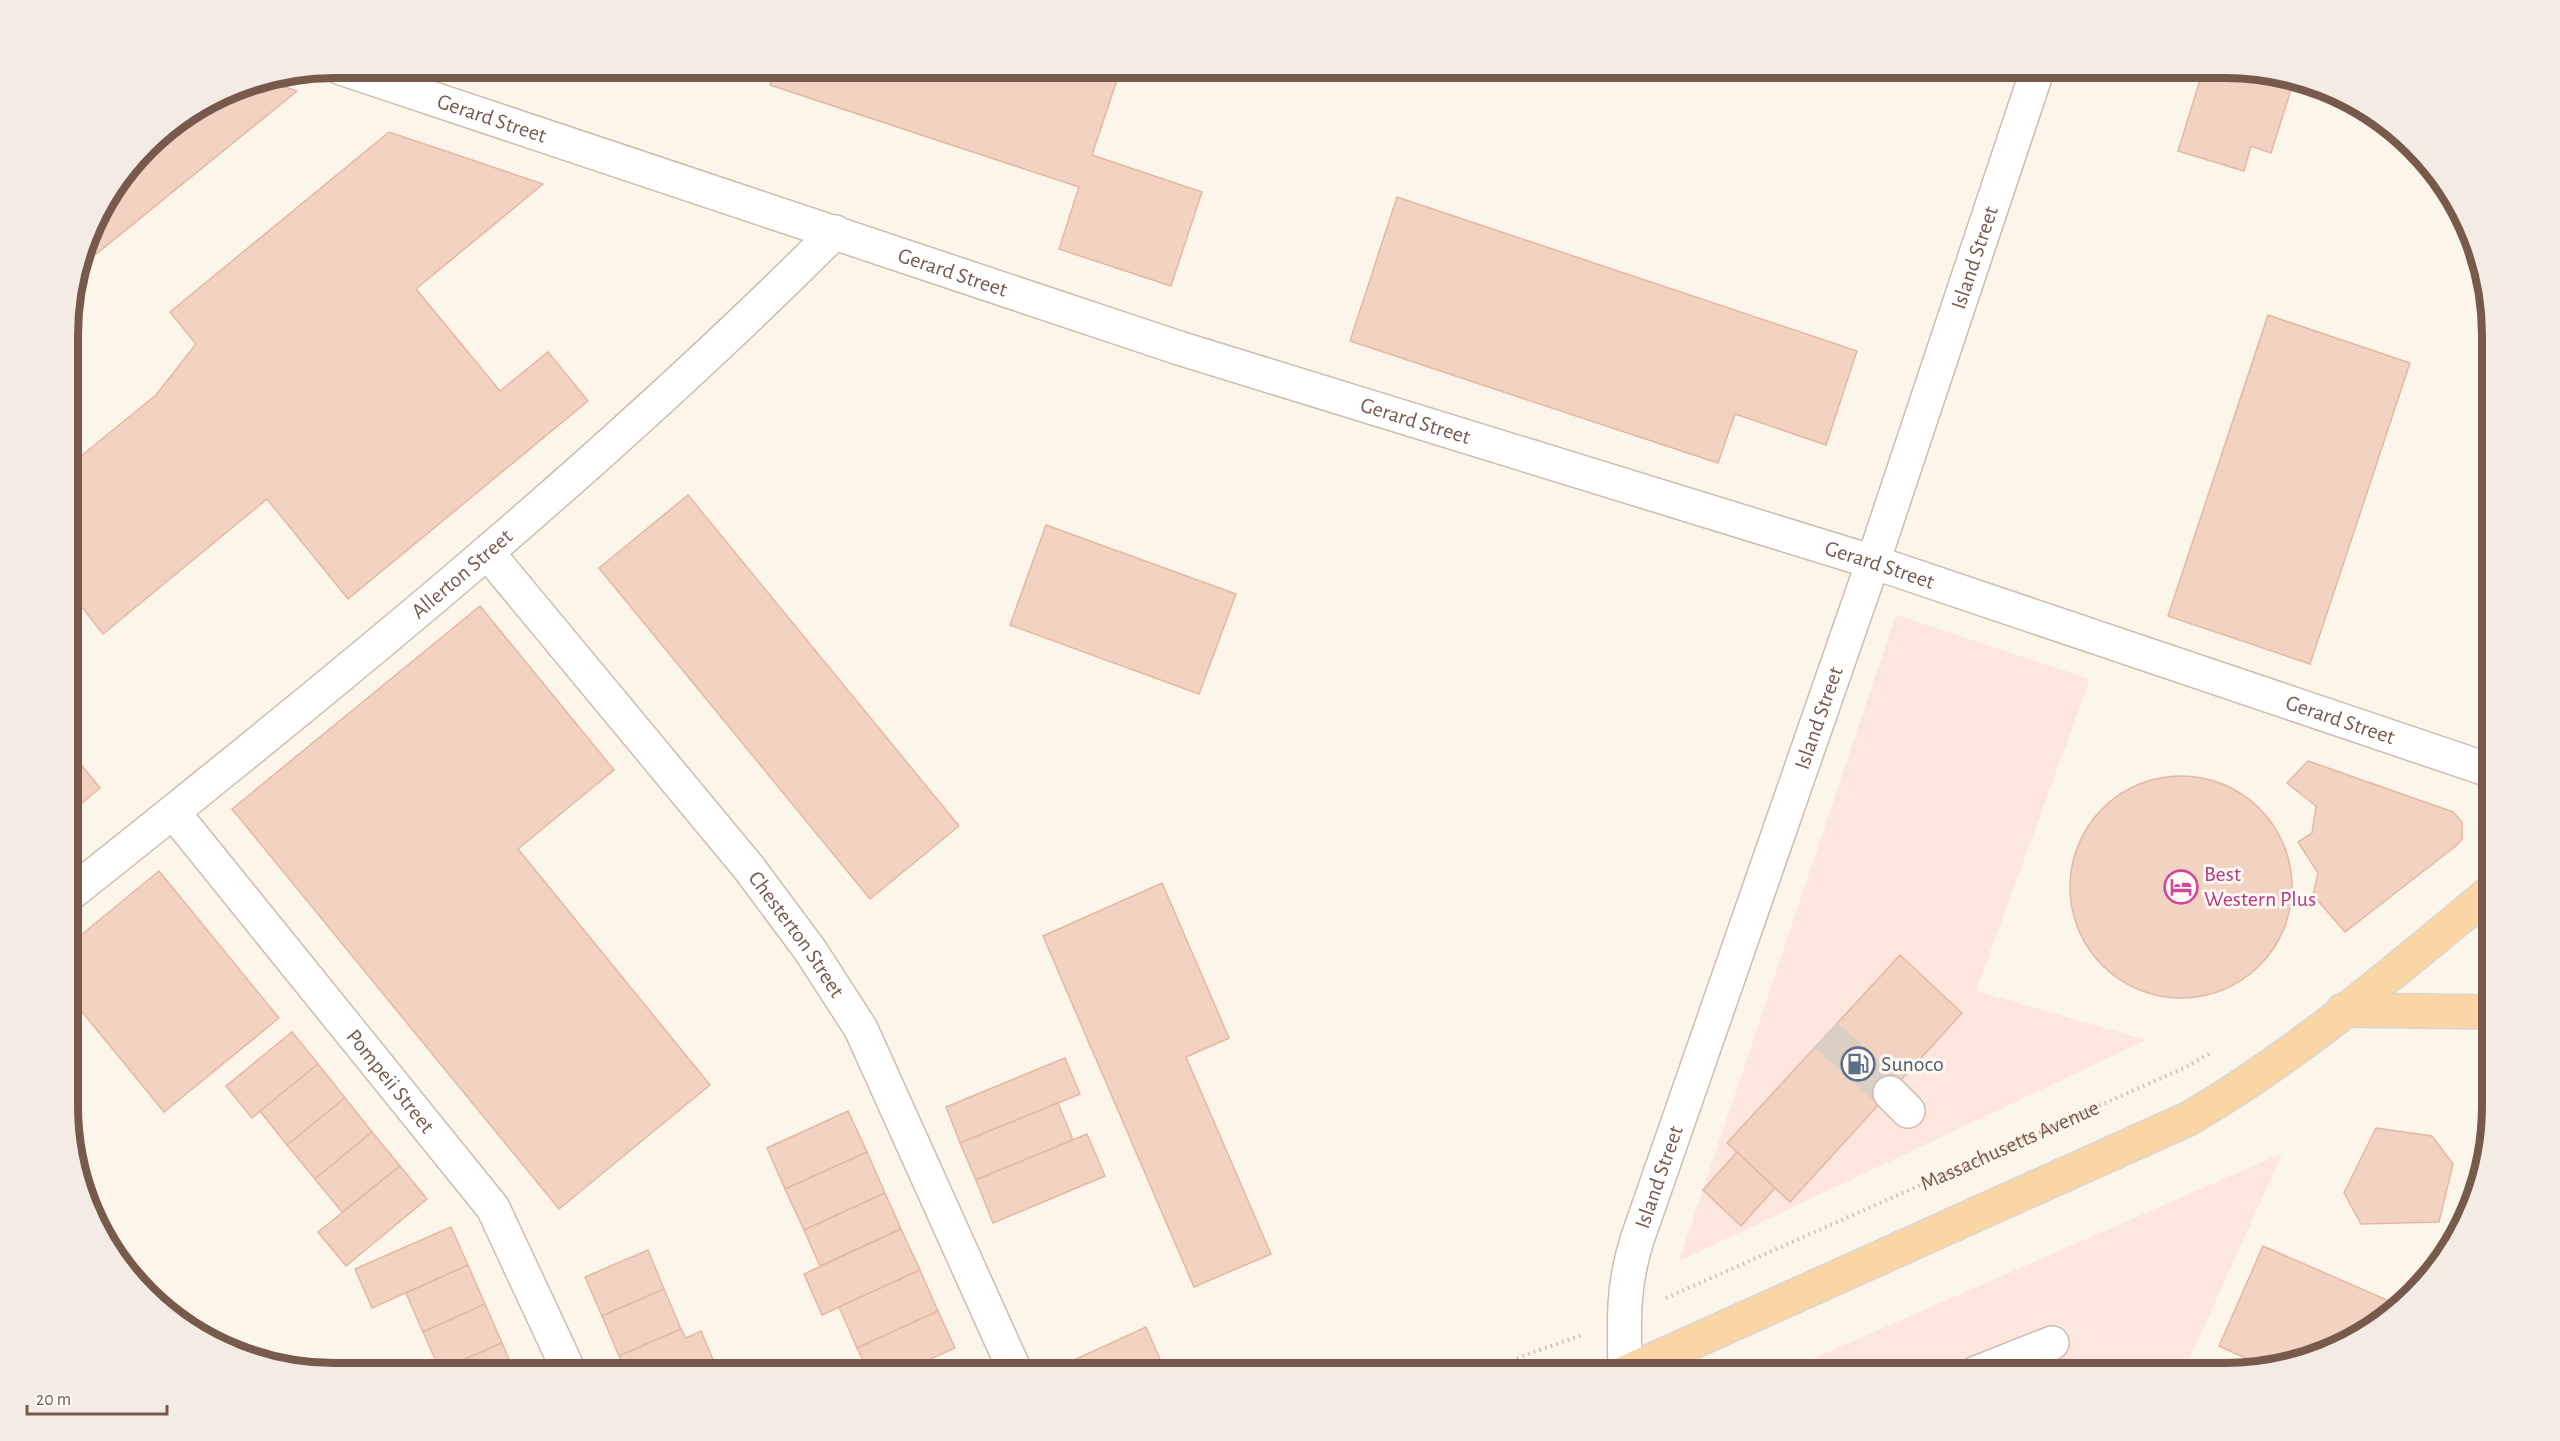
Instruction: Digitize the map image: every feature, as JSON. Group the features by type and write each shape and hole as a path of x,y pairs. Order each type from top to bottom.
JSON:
{"main road":[{"path":"1646,1363 2188,1119 2242,1086 2343,1010 2482,899"},
{"path":"2343,1010 2482,1012"}],"street":[{"name":"Gerard Street","path":"371,78 1179,348 1873,562 2482,768"},
{"name":"Island Street","path":"1624,1363 1627,1274 1637,1240 1873,562 2035,78"},
{"name":"Allerton Street","path":"78,888 487,552 739,328 835,232"},
{"name":"Chesterton Street","path":"487,552 749,868 810,950 861,1029 1011,1363"},
{"name":"Pompeii Street","path":"173,812 493,1208 565,1363"},
{"path":"2001,1363 2052,1343"}],"path":[{"path":"2471,857 2482,848"},
{"name":"Massachusetts Avenue","path":"1509,1363 1624,1316 2184,1068 2222,1046"}],"shaded area":[{"path":"1896,615 2090,679 1976,991 2146,1040 1679,1261"},
{"path":"2282,1154 2188,1363 1803,1363"}],"building":[{"path":"772,78 1118,78 1092,155 1202,192 1171,286 1059,249 1079,187 770,85"},
{"path":"2199,78 2259,80 2292,87 2271,153 2251,146 2244,171 2178,151"},
{"path":"278,85 297,91 90,259 105,221 121,192 153,153 179,131 206,112 252,92"},
{"path":"389,132 543,184 416,289 500,391 548,352 588,401 348,599 267,499 103,634 78,602 78,458 156,395 196,344 170,312"},
{"path":"1397,197 1857,351 1826,445 1735,414 1718,463 1350,341"},
{"path":"2268,315 2410,363 2310,664 2168,616"},
{"path":"688,495 959,826 870,899 599,568"},
{"path":"1046,525 1236,594 1199,694 1010,625"},
{"path":"480,606 614,770 518,849 710,1085 559,1209 232,809"},
{"path":"78,761 100,788 78,806"},
{"path":"2308,761 2453,812 2462,822 2462,839 2457,845 2345,932 2313,895 2318,873 2298,842 2312,833 2316,806 2287,783"},
{"name":"Best Western Plus","path":"2170,776 2192,776 2224,784 2243,794 2260,808 2274,825 2284,844 2290,865 2292,887 2290,909 2284,930 2274,949 2260,966 2243,980 2224,990 2192,998 2170,998 2138,990 2119,980 2095,958 2078,930 2070,898 2070,876 2078,844 2088,825 2110,801 2138,784"},
{"path":"159,871 279,1018 164,1112 78,1007 78,937"},
{"path":"1162,883 1229,1038 1186,1057 1271,1254 1194,1287 1043,936"},
{"name":"Sunoco","path":"1900,955 1962,1013 1790,1202 1727,1143"},
{"path":"292,1032 318,1064 252,1118 226,1086"},
{"path":"1065,1058 1080,1094 960,1143 946,1107"},
{"path":"318,1064 345,1098 287,1145 260,1111"},
{"path":"345,1098 372,1132 315,1179 287,1145"},
{"path":"1058,1103 1073,1140 976,1180 960,1143"},
{"path":"848,1111 867,1152 785,1189 767,1148"},
{"path":"2376,1128 2432,1136 2453,1164 2439,1222 2361,1224 2344,1193"},
{"path":"372,1132 400,1166 342,1212 315,1179"},
{"path":"1087,1134 1105,1176 993,1223 976,1180"},
{"path":"867,1152 885,1193 804,1230 785,1189"},
{"path":"1737,1152 1775,1188 1741,1226 1703,1190"},
{"path":"400,1166 427,1199 346,1266 318,1232"},
{"path":"885,1193 901,1229 820,1266 804,1230"},
{"path":"451,1227 468,1265 372,1308 355,1269"},
{"path":"901,1229 920,1270 822,1315 804,1274"},
{"path":"2263,1246 2391,1302 2354,1329 2292,1354 2253,1361 2219,1346"},
{"path":"648,1250 664,1289 602,1316 585,1277"},
{"path":"468,1265 485,1304 423,1332 406,1293"},
{"path":"920,1270 938,1311 857,1348 839,1307"},
{"path":"664,1289 681,1329 619,1356 602,1316"},
{"path":"485,1304 502,1343 456,1363 437,1363 423,1332"},
{"path":"938,1311 955,1348 922,1363 864,1363 857,1348"},
{"path":"1146,1327 1162,1363 1067,1363"},
{"path":"681,1329 686,1338 701,1331 715,1363 622,1363 619,1356"},
{"path":"502,1343 511,1363 456,1363"}],"tunnel":[{"path":"1826,1035 1890,1093"}],"place":[{"name":"Best Western Plus","path":"2181,887"},
{"name":"Sunoco","path":"1858,1064"}]}
